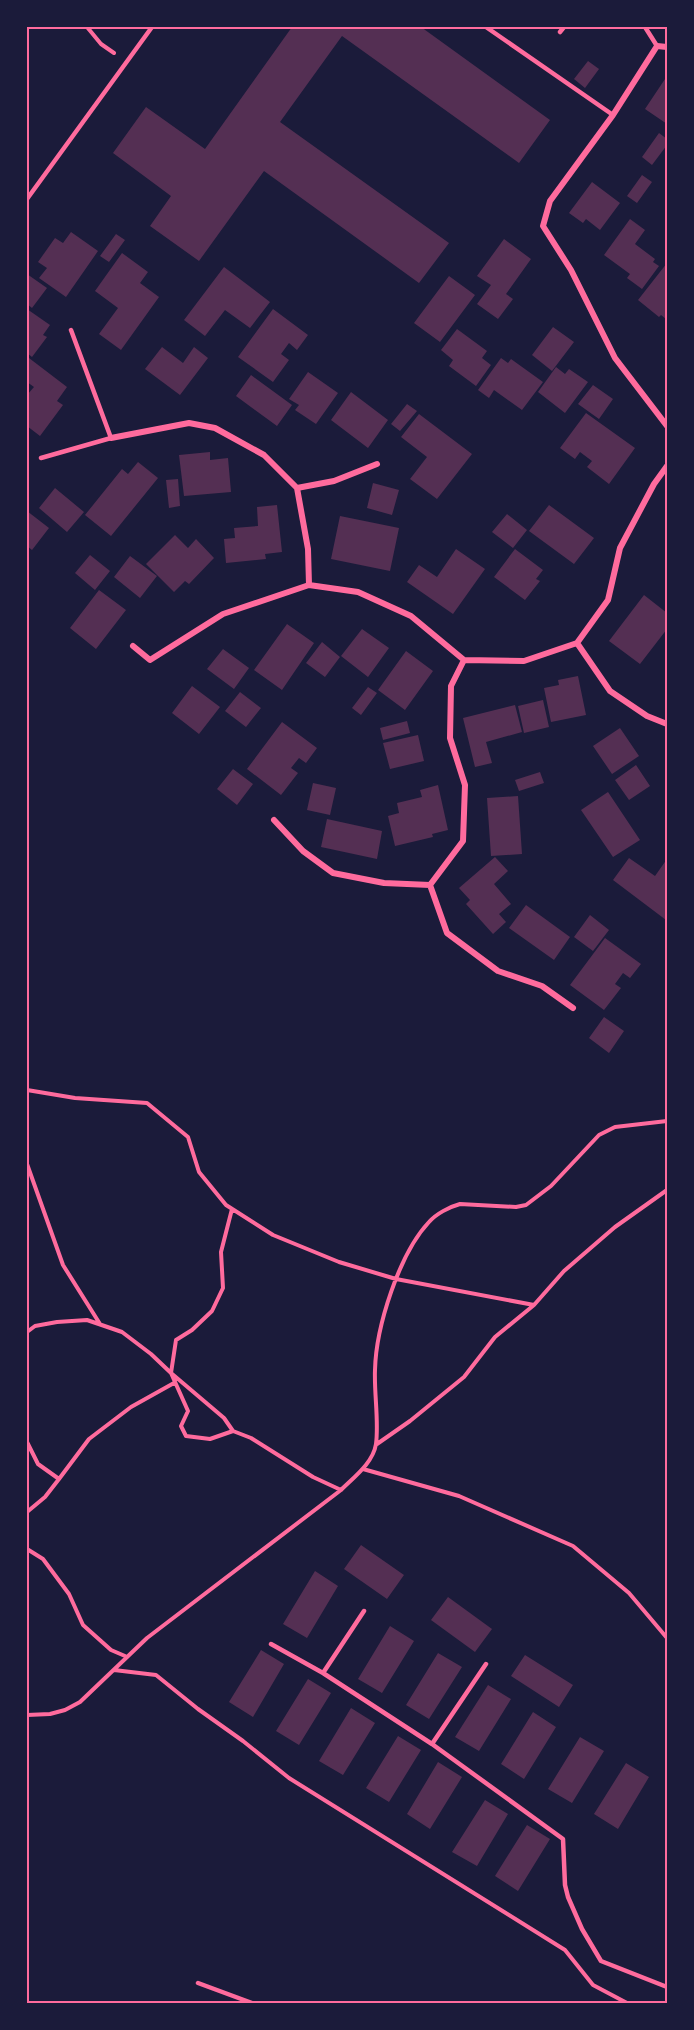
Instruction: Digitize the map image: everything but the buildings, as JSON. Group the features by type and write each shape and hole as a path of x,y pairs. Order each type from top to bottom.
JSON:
{"street":[{"path":"667,47 657,46 613,115 550,201 543,226 571,270 615,358 667,426"},
{"path":"111,438 189,423 215,428 264,455 297,488 308,549 309,585"},
{"path":"297,488 334,481 377,464"},
{"path":"133,646 150,660 223,614 309,585 358,591 411,616 464,660 524,661 577,643 608,600 620,548 654,484 667,466"},
{"path":"577,643 610,691 646,716 667,724"},
{"path":"430,885 463,841 465,785 450,738 451,686 464,660"},
{"path":"274,820 303,851 333,873 384,883 430,885"},
{"path":"430,885 447,933 498,971 542,986 573,1008"}],"lane":[{"path":"27,199 152,27"},
{"path":"486,27 613,115"},
{"path":"645,27 657,46"},
{"path":"41,458 111,438 71,330"},
{"path":"323,1673 364,1611"},
{"path":"271,1644 323,1673 432,1744 563,1839 565,1885 568,1897 582,1929 601,1961 667,1987"},
{"path":"432,1744 486,1664"},
{"path":"198,1983 252,2003"}],"path":[{"path":"87,27 101,44 127,63"},
{"path":"27,1090 75,1098 147,1103 188,1137 199,1172 226,1205 273,1235 339,1262 396,1279 534,1305"},
{"path":"27,1715 50,1714 80,1702 125,1656 341,1490 363,1469 376,1444 377,1343 396,1279 406,1257 429,1221 451,1206 460,1204 516,1207 526,1205 536,1200 551,1186 599,1134 615,1127 667,1121"},
{"path":"27,1164 63,1265 100,1324"},
{"path":"376,1444 410,1421 464,1377 495,1337 534,1305 564,1271 615,1227 667,1190"},
{"path":"232,1209 221,1252 224,1287 212,1311 192,1330 176,1340 171,1373 188,1411 181,1426 186,1436 210,1439 233,1431"},
{"path":"27,1332 35,1326 87,1320 122,1332 151,1354 224,1418 233,1431 251,1438 314,1478 341,1490"},
{"path":"27,1512 45,1497 89,1439 131,1407 174,1383"},
{"path":"27,1442 38,1464 59,1479"},
{"path":"363,1469 459,1497 573,1545 629,1593 667,1638"},
{"path":"27,1549 43,1559 69,1594 83,1625 111,1650 125,1656"},
{"path":"113,1670 156,1675 288,1778 565,1950 593,1985 627,2003"}]}
